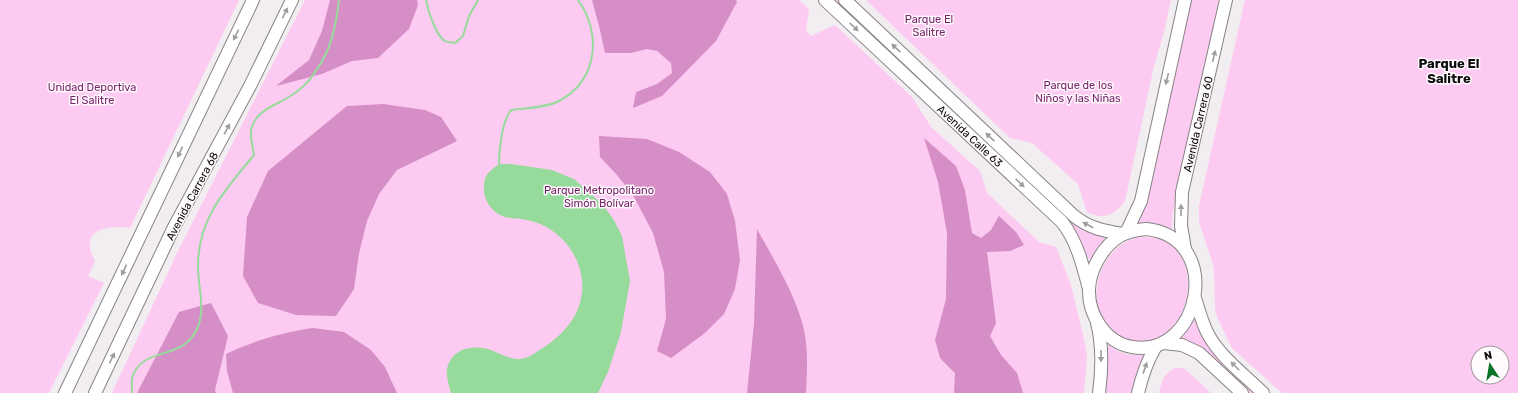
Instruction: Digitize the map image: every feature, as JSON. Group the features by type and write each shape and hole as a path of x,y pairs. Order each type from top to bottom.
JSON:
{"main road":[{"path":"65,393 253,0"},
{"name":"Avenida Carrera 68","path":"95,393 174,227 250,86 292,0"},
{"name":"Avenida Calle 63","path":"826,0 1062,222 1078,252 1089,289"},
{"name":"Avenida Calle 63","path":"845,0 1073,215 1095,229 1125,234"},
{"path":"1125,234 1141,201 1185,0"},
{"name":"Avenida Carrera 60","path":"1185,249 1181,226 1182,192 1226,0"},
{"path":"1099,393 1102,355 1101,340 1090,301 1089,289 1094,269 1109,244 1125,234 1146,229 1157,230 1175,239 1185,249 1189,255 1194,272 1195,298 1205,328 1213,342 1263,393"},
{"path":"1138,393 1150,356 1160,344 1178,332 1188,316 1195,298"},
{"path":"1096,320 1112,339 1122,344 1141,348 1160,344 1182,345 1199,353 1242,393"}],"green space":[{"name":"Unidad Deportiva El Salitre","path":"0,0 239,0 130,228 112,227 103,229 92,236 90,243 95,261 88,276 104,283 49,393 0,393"},
{"name":"Parque Metropolitano Simón Bolívar","path":"305,0 799,0 809,9 806,30 811,36 835,25 912,97 931,127 980,171 987,193 1039,242 1056,247 1071,285 1084,339 1087,356 1084,393 112,393 177,253"},
{"path":"831,0 839,0 953,107 1105,235 1105,239 1092,257 1089,259 1087,258 1014,170 955,113"},
{"name":"Parque de los Niños y las Niñas","path":"866,0 1171,0 1164,32 1154,66 1125,201 1118,209 1109,215 1098,216 1087,212 1078,184 1032,143 1010,138"},
{"path":"1190,0 1219,0 1172,217 1172,232 1155,224 1136,223 1144,211"},
{"path":"1245,0 1518,0 1518,393 1282,393 1232,348 1217,317 1215,309 1214,268 1199,222 1199,206"},
{"path":"1141,237 1165,241 1175,249 1182,259 1187,271 1187,297 1177,322 1162,337 1152,341 1130,342 1111,332 1101,318 1098,308 1097,287 1103,266 1116,249 1132,239"},
{"path":"1196,317 1257,393 1248,393 1205,350 1198,345 1179,340"},
{"path":"1108,344 1125,354 1146,355 1137,372 1132,393 1104,393"},
{"path":"1175,368 1184,368 1211,393 1159,393 1165,375"}],"shaded area":[{"path":"330,0 417,0 418,5 409,29 378,58 352,61 322,74 276,86 309,60 322,31"},
{"path":"592,0 736,0 737,2 716,41 662,96 633,108 636,92 657,84 672,73 671,63 657,51 647,49 631,53 605,53"},
{"path":"383,104 425,110 441,117 457,141 397,170 379,194 367,221 359,253 354,289 336,316 296,315 258,303 243,276 247,217 268,171 347,106"},
{"path":"599,136 647,139 679,152 710,172 727,194 735,221 740,260 735,289 724,314 705,333 671,358 657,351 666,319 664,272 653,233 633,195 600,157"},
{"path":"924,138 956,166 965,190 972,233 981,238 991,230 999,216 1016,232 1024,245 1010,251 987,252 996,323 990,336 1001,355 1017,373 1023,393 954,393 955,373 940,358 935,340 946,299 947,233 938,182"},
{"path":"499,164 511,164 552,170 574,179 602,204 614,220 622,236 630,281 621,332 608,372 598,393 451,393 447,378 447,369 449,362 457,353 468,348 481,348 513,358 526,358 550,343 565,329 577,312 580,302 582,280 580,269 571,250 564,241 547,227 526,220 503,216 495,212 488,204 484,190 485,179 489,172"},
{"path":"757,229 792,294 802,322 807,349 806,393 747,393 754,324"},
{"path":"211,303 228,336 215,390 216,393 137,393 179,312"},
{"path":"313,328 344,332 371,350 385,367 397,393 233,393 227,371 226,354 268,338"}],"waterway":[{"path":"132,393 132,377 139,366 146,360 182,346 190,339 197,329 201,314 198,274 199,249 208,219 224,192 254,155 251,139 253,123 266,110 300,89 310,79 321,64 332,38 339,0"},
{"path":"426,0 439,34 445,41 455,43 463,36 469,16 478,0"},
{"path":"499,164 500,143 503,128 511,110 542,106 559,101 572,92 582,81 588,69 592,55 593,41 591,27 586,13 578,0"}],"district":[{"name":"Parque El Salitre","path":"1449,70"}]}
